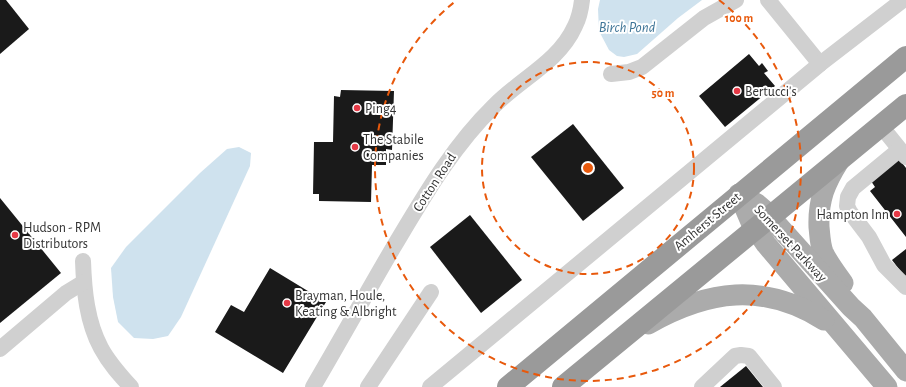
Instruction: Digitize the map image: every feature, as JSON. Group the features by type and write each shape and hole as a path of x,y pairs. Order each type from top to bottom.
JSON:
{"highway":[{"name":"Amherst Street","path":"508,387 906,57"},
{"path":"563,387 627,336 906,105"}],"main road":[{"path":"839,161 828,179 820,203 820,241 827,259 849,292 863,318"},
{"name":"Somerset Parkway","path":"739,194 757,204 763,224 779,260 887,387"},
{"name":"Somerset Parkway","path":"763,224 863,318 906,371"},
{"path":"627,336 668,313 692,303 715,297 743,295 768,297 796,305 825,320 845,337"}],"street":[{"name":"Cotton Road","path":"313,387 438,174 459,144 493,106 545,64 563,45 575,26 582,0"},
{"path":"611,74 629,72 642,68 704,18 736,0"},
{"path":"768,0 820,64"},
{"path":"430,387 820,64 903,0"},
{"path":"881,126 903,153 853,188 848,197 847,206 869,237 884,265 906,287"},
{"path":"83,261 86,301 101,348 110,362 131,387"},
{"path":"0,349 66,293 84,282"},
{"path":"368,387 431,292"},
{"path":"702,387 734,356 741,355 749,356 774,387"}],"water":[{"name":"Birch Pond","path":"600,0 702,0 678,18 637,54 624,57 617,56 609,50 599,31 598,9"},
{"path":"239,147 251,153 250,166 181,317 168,336 153,339 134,338 118,322 113,297 111,268 126,247 200,173 227,149"}],"building":[{"path":"0,0 6,0 29,29 0,54"},
{"name":"Bertucci's","path":"749,54 759,66 762,63 768,71 764,73 775,86 725,127 699,96"},
{"path":"341,90 394,91 392,150 386,149 386,165 372,165 371,202 319,201 319,194 313,194 314,142 333,142 334,96 340,97"},
{"path":"573,124 624,188 583,221 531,157"},
{"name":"Hampton Inn","path":"899,159 906,168 906,237 870,191 875,187 871,181"},
{"name":"Hudson - RPM Distributors","path":"0,198 61,273 0,323"},
{"path":"470,215 522,280 481,313 430,247"},
{"path":"906,249 906,275 905,277 892,260"},
{"path":"270,268 326,302 283,373 215,332 231,305 244,312"},
{"path":"746,366 763,387 720,387"}],"place":[{"name":"Bertucci's","path":"737,91"},
{"name":"Ping4","path":"357,108"},
{"name":"The Stabile Companies","path":"355,147"},
{"name":"Hampton Inn","path":"897,214"},
{"name":"Hudson - RPM Distributors","path":"15,235"},
{"name":"Brayman, Houle, Keating & Albright","path":"287,303"}]}
